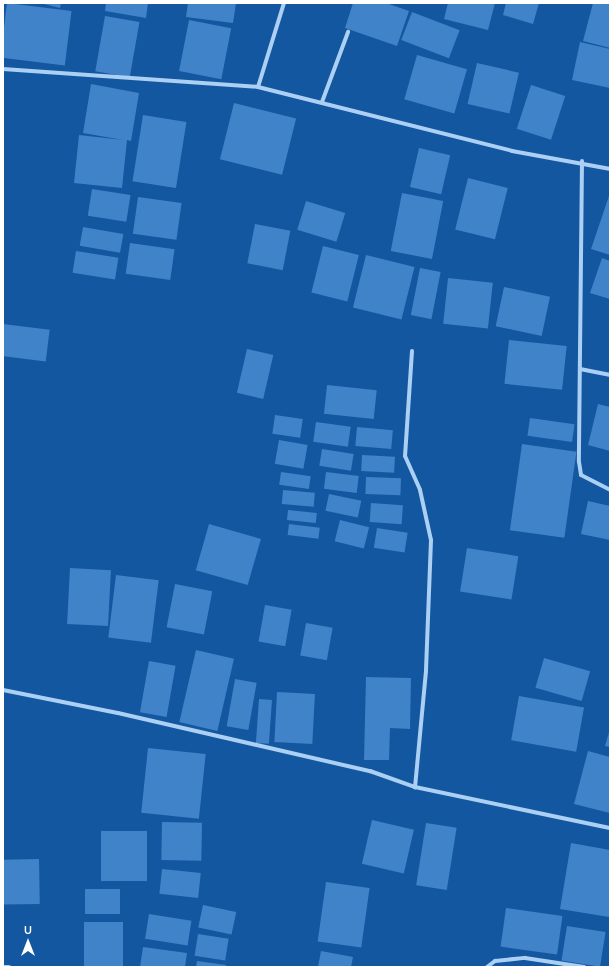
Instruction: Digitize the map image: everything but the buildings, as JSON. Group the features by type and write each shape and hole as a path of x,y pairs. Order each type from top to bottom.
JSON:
{"street":[{"path":"258,87 284,3"},
{"path":"322,102 348,32"},
{"path":"3,69 258,87 512,151 582,161 610,169"},
{"path":"582,161 580,369 581,475 610,490"},
{"path":"412,351 405,456 420,490 431,540 426,671 415,787"},
{"path":"580,369 610,375"},
{"path":"3,690 370,771 415,787 610,828"},
{"path":"487,967 495,961 525,958 584,967"},
{"path":"3,967 9,967"}]}
